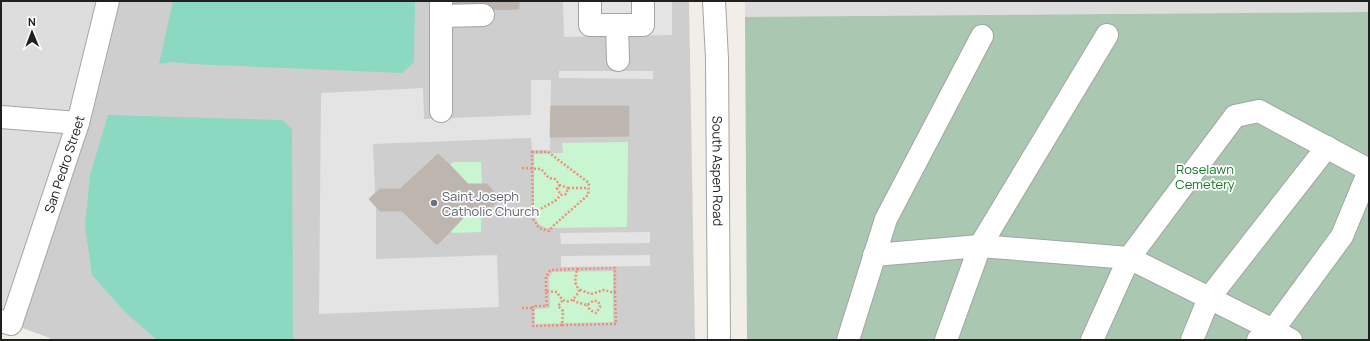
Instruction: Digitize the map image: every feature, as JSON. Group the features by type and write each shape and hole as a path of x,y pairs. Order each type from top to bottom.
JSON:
{"street":[{"name":"San Pedro Street","path":"6,322 78,123 108,1"},
{"path":"590,1 590,26 643,25 643,1"},
{"name":"South Aspen Road","path":"714,1 717,59 719,340"},
{"path":"441,111 441,8 483,15"},
{"path":"617,25 618,60"},
{"path":"946,340 980,246 1107,35"},
{"path":"848,340 886,219 982,36"},
{"path":"874,255 980,246 1129,258 1210,298 1274,337 1342,236 1369,171 1259,111 1235,116 1129,258 1092,340"},
{"path":"1,116 78,123"},
{"path":"1192,340 1210,298 1327,147"}],"path":[{"path":"532,152 548,152 589,183 588,195 549,231 539,228 533,219 532,168 532,152"},
{"path":"522,168 541,169 549,178 555,179 560,185 568,188 588,188"},
{"path":"560,185 557,188 561,195"},
{"path":"522,213 533,213 555,201 561,195 566,194 568,188"},
{"path":"522,308 547,306 546,277 550,270 615,268 616,324 533,326 532,308"},
{"path":"573,300 579,292 575,282 577,270"},
{"path":"578,289 591,294 604,290 615,293"},
{"path":"546,291 557,292 561,300 566,302 573,300 587,305 590,310 596,313 600,307 600,304 597,301 587,305"},
{"path":"562,325 563,311 558,306 563,300"}],"shaded area":[{"path":"1,1 108,1 1,321"},
{"path":"108,1 689,1 695,340 49,340 50,338 11,324"},
{"path":"563,1 672,1 672,35 564,37"},
{"path":"745,1 1369,1 1369,12 745,17"},
{"path":"559,71 653,71 653,79 559,78"},
{"path":"531,80 551,80 550,150 532,150 531,138 373,144 375,192 370,199 376,207 376,259 497,255 499,307 319,314 321,93 423,88 424,119 531,115"},
{"path":"650,232 650,243 561,244 560,233"},
{"path":"650,255 650,266 561,267 561,256"}],"green space":[{"path":"173,1 415,1 414,62 402,73 172,62 159,64"},
{"name":"Roselawn Cemetery","path":"1369,12 1369,340 747,340 745,17"},
{"path":"108,115 282,120 292,129 293,340 157,340 126,313 92,275 85,225 90,175"},
{"path":"628,142 627,227 546,228 539,224 534,217 534,154 563,153 562,143"},
{"path":"453,162 481,162 482,184 468,184 450,165"},
{"path":"469,212 481,212 481,232 453,233 451,231"},
{"path":"613,271 613,322 535,324 535,309 550,308 549,278 553,272"}],"building":[{"path":"450,1 519,1 519,9 450,11"},
{"path":"551,106 629,106 629,136 550,137"},
{"name":"Saint Joseph Catholic Church","path":"438,154 468,184 487,184 500,199 487,211 469,212 437,245 402,211 380,211 369,199 380,189 400,189"}],"place":[{"name":"Saint Joseph Catholic Church","path":"434,203"}]}
